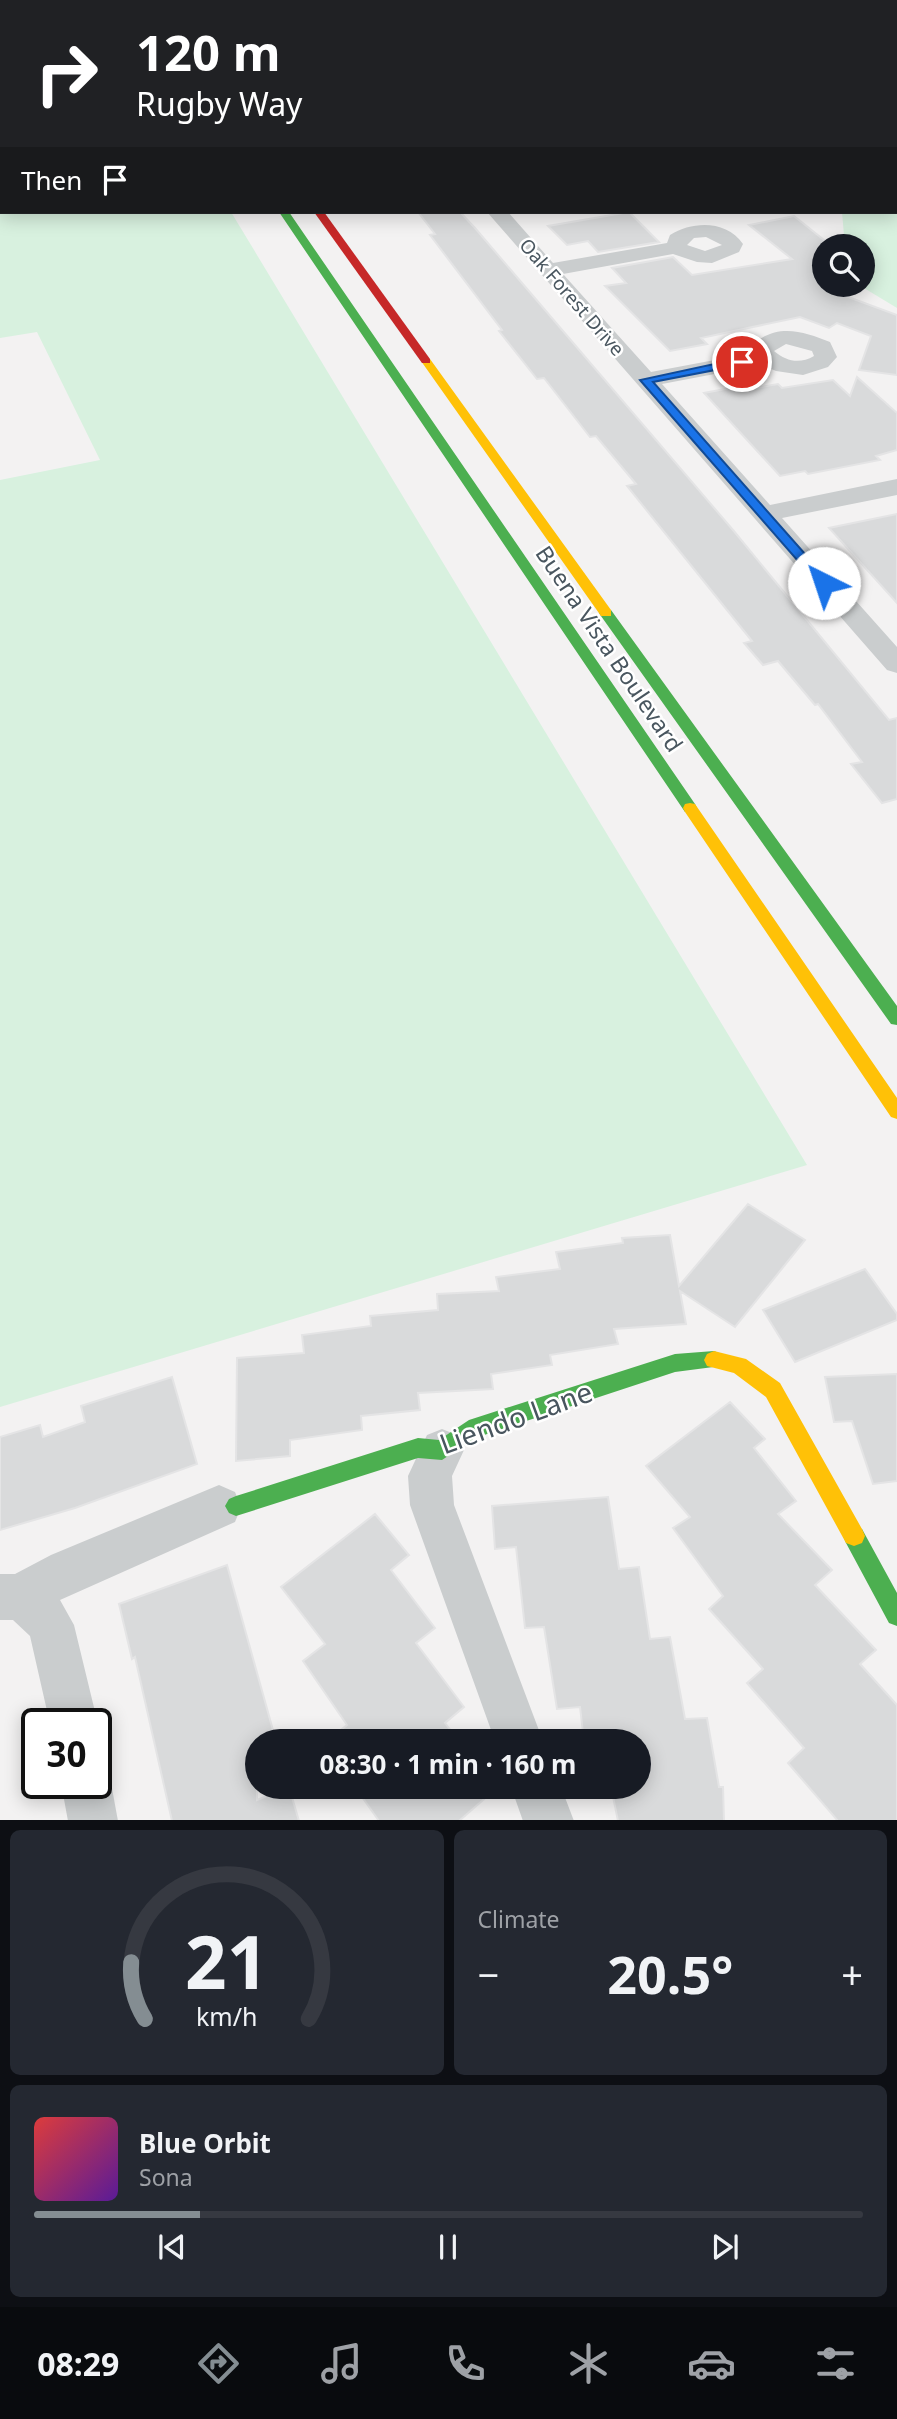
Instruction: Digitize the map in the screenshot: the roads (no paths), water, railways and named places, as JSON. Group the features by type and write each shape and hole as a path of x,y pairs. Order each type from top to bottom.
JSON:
{"main road":[{"name":"Buena Vista Boulevard","path":"285,214 897,1112"},
{"name":"Buena Vista Boulevard","path":"320,214 897,1019"},
{"name":"Liendo Lane","path":"227,1506 418,1448 442,1450 468,1430 674,1363 707,1358 734,1361 756,1373 773,1390 897,1615"}],"street":[{"name":"Oak Forest Drive","path":"499,214 897,664"},
{"path":"548,270 677,247"},
{"path":"646,380 766,357"},
{"path":"763,514 897,486"},
{"path":"442,1450 429,1476 432,1505 515,1729"},
{"name":"Liendo Lane","path":"10,1597 66,1571 227,1506"},
{"path":"10,1597 39,1610 51,1625 70,1708"},
{"path":"89,1799 93,1820"},
{"path":"541,1799 549,1820"}]}
